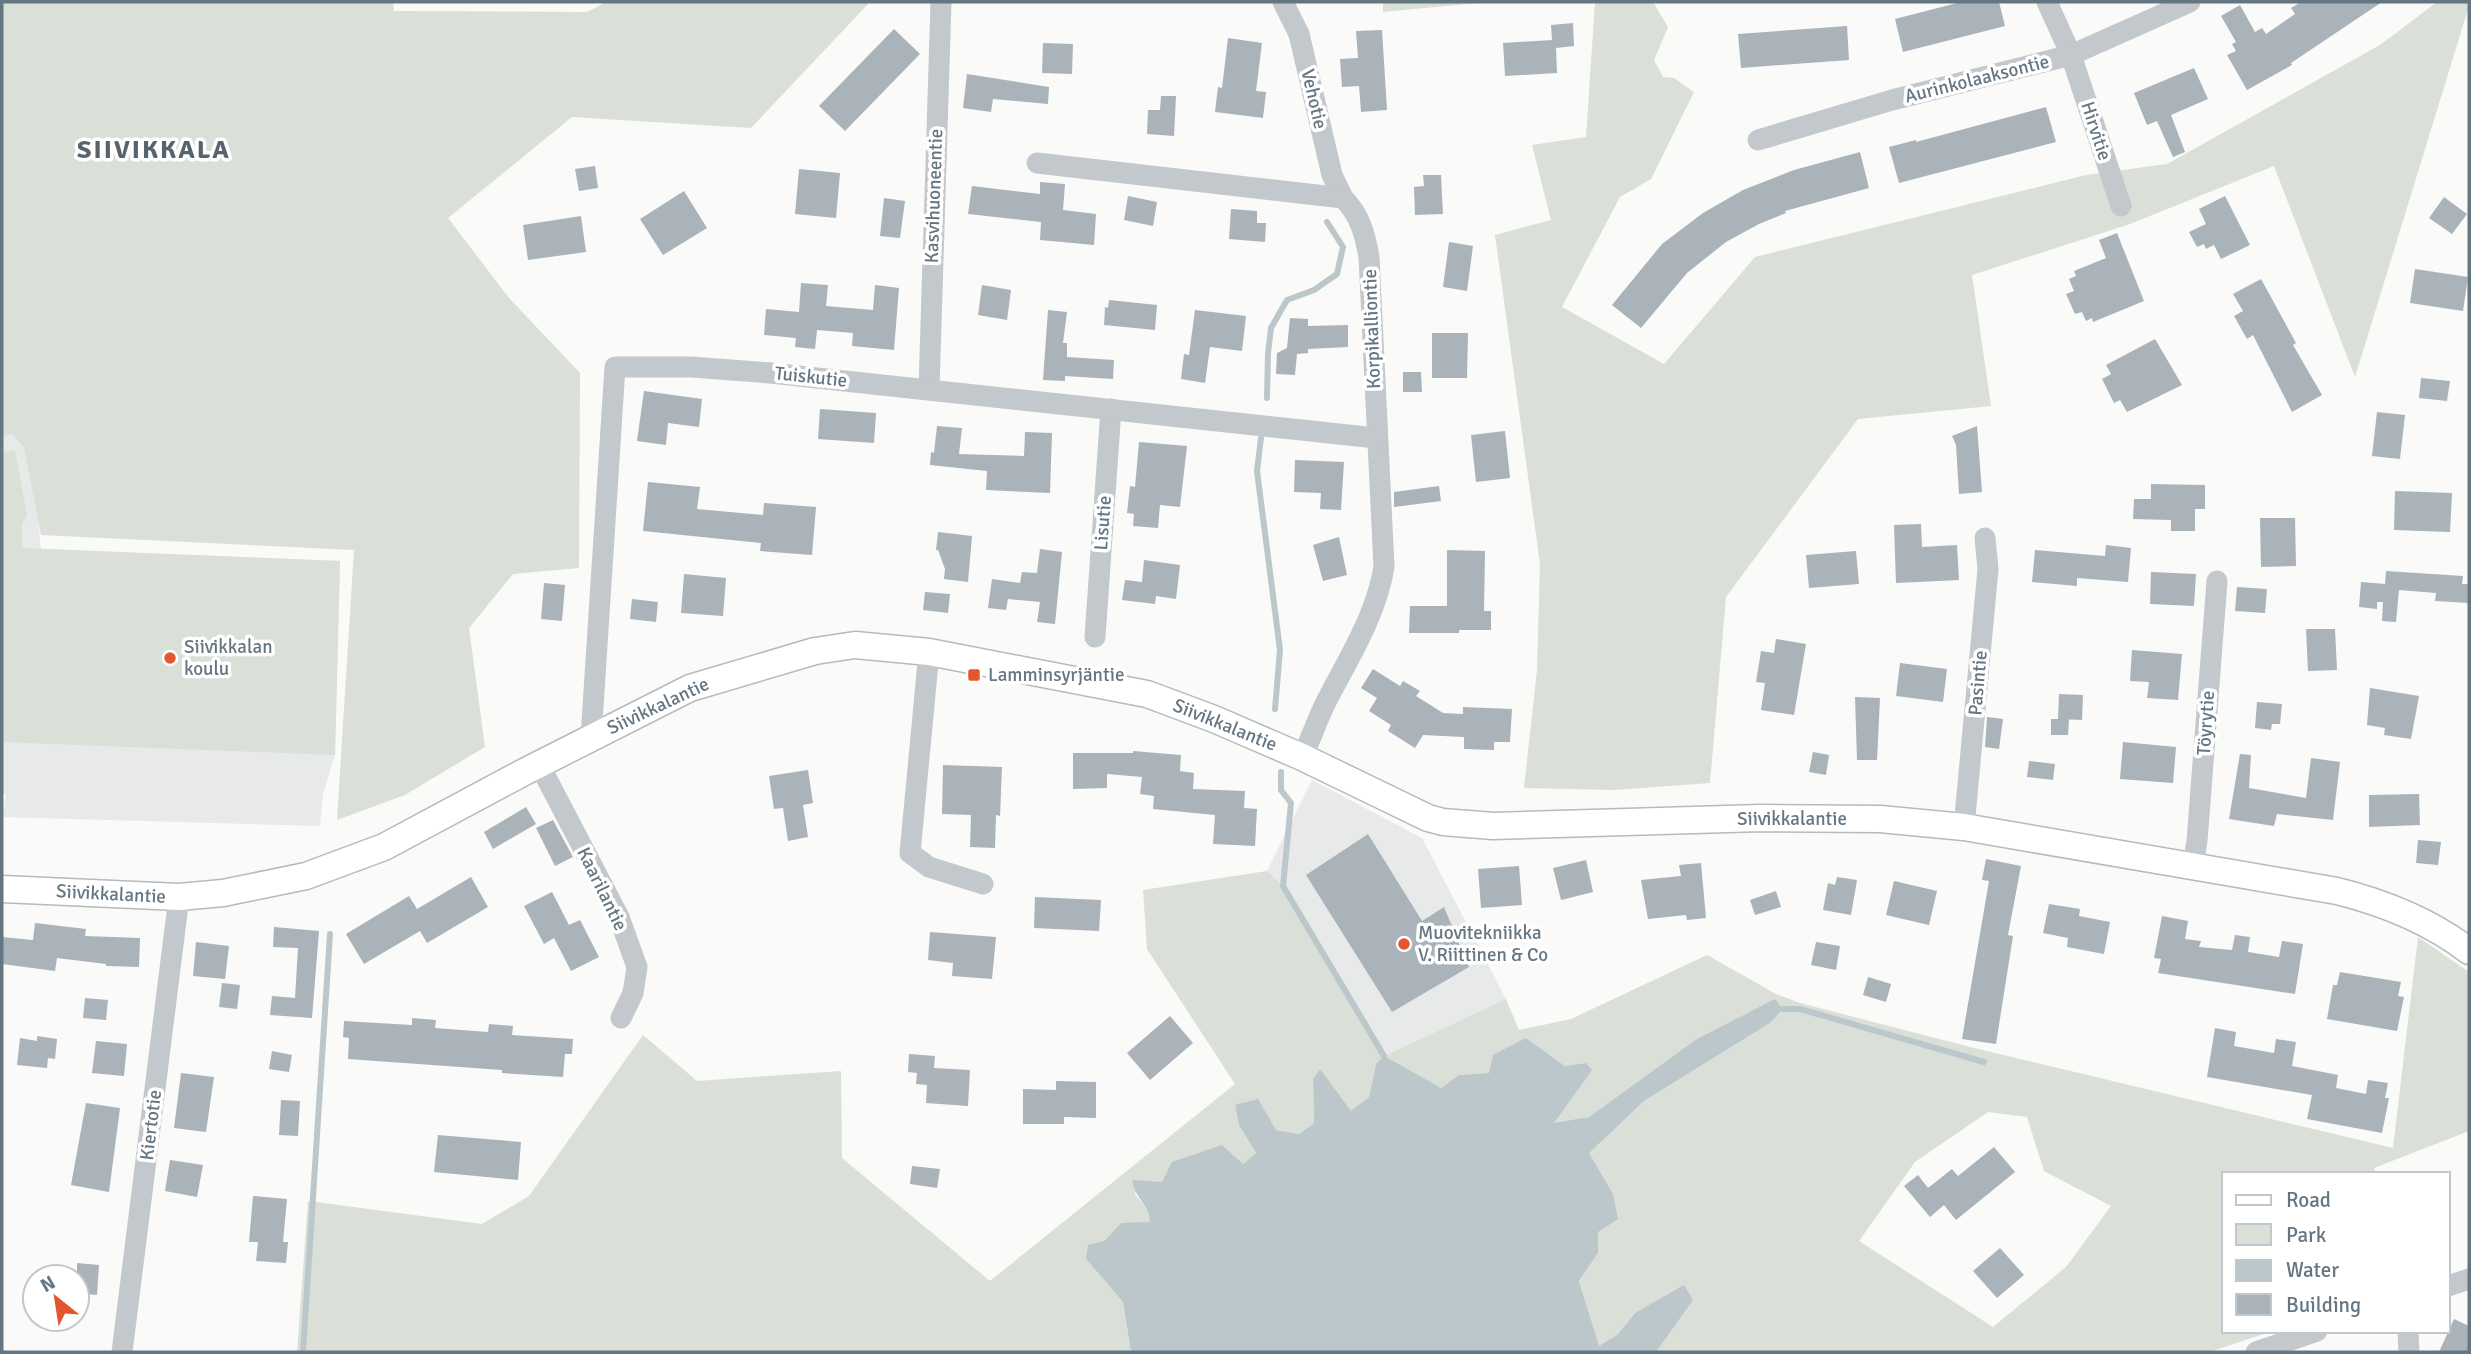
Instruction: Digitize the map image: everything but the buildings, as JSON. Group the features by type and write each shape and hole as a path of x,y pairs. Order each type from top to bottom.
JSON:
{"main road":[{"name":"Siivikkalantie","path":"2,889 179,897 250,888 306,876 384,847 539,764 690,688 816,651 855,645 929,652 1147,694 1302,757 1428,818 1458,824 1493,826 1818,818 1880,819 1965,827 2193,865 2357,896 2421,920 2469,951"}],"street":[{"name":"Kasvihuoneentie","path":"929,390 941,2"},
{"name":"Vehotie","path":"1283,2 1299,34 1332,175 1343,198"},
{"name":"Hirvitie","path":"2047,2 2071,55 2121,206"},
{"name":"Aurinkolaaksontie","path":"1758,140 1892,100 2071,55 2190,2"},
{"path":"1037,163 1343,198"},
{"name":"Korpikalliontie","path":"1302,757 1324,706 1376,603 1384,568 1369,257 1365,232 1354,209 1343,198"},
{"name":"Tuiskutie","path":"591,737 615,367 718,369 1376,438"},
{"name":"Lisutie","path":"1095,637 1111,409"},
{"name":"Pasintie","path":"1965,827 1988,569 1985,538"},
{"name":"Töyrytie","path":"2193,865 2217,580"},
{"path":"929,652 910,853 929,867 983,884"},
{"name":"Kaarilantie","path":"539,764 618,917 637,967 633,993 621,1018"},
{"name":"Kiertotie","path":"122,1352 179,897"},
{"path":"2450,1285 2469,1279"},
{"path":"2256,1352 2310,1333"},
{"path":"2408,1333 2409,1352"}],"shaded area":[{"name":"Siivikkalan koulu","path":"13,433 24,448 38,515 41,549 340,561 335,755 323,794 320,826 3,817 6,794 2,793 2,436"},
{"path":"1312,780 1422,838 1506,999 1384,1056 1283,886 1267,871"}],"green space":[{"path":"2,2 393,2 394,11 587,12 606,2 870,2 751,128 572,117 448,218 509,298 580,373 579,568 513,574 469,628 485,747 405,795 337,820 354,550 41,535 24,448 13,434 2,436"},
{"path":"1383,2 1488,2 1383,12"},
{"path":"1595,2 1653,2 1668,27 1654,60 1663,77 1674,78 1694,92 1651,179 1620,197 1562,307 1664,364 1755,257 2086,175 2167,164 2380,45 2437,2 2469,2 2469,6 2355,377 2274,166 2130,224 1972,275 1991,406 1858,419 1726,597 1710,783 1614,790 1524,788 1537,670 1540,564 1495,235 1551,220 1532,145 1586,137"},
{"name":"Siivikkalan koulu","path":"15,450 27,515 22,524 22,548 340,561 335,755 2,742 2,452"},
{"path":"1267,871 1283,886 1384,1056 1506,999 1519,1030 1571,1019 1707,955 1776,994 1800,1003 1974,1048 2393,1148 2418,937 2469,972 2469,1131 2374,1168 2375,1172 2222,1172 2222,1333 2267,1333 2209,1352 1656,1352 1692,1300 1635,1313 1617,1335 1599,1347 1579,1281 1598,1253 1598,1232 1613,1194 1588,1153 1644,1101 1770,1023 1638,1082 1589,1117 1553,1124 1586,1063 1565,1066 1526,1038 1490,1073 1459,1075 1441,1088 1376,1064 1369,1097 1351,1112 1320,1070 1313,1079 1314,1123 1299,1134 1276,1130 1235,1105 1239,1125 1256,1153 1243,1164 1162,1183 1134,1193 1150,1213 1150,1223 1121,1223 1086,1259 1123,1302 1131,1352 297,1352 308,1201 482,1224 529,1196 643,1035 697,1081 841,1071 842,1158 990,1281 1235,1084 1147,949 1143,890","holes":["1988,1112 2027,1117 2044,1171 2111,1206 2066,1267 1993,1327 1859,1241 1915,1162"]}],"water":[{"path":"1775,999 1783,1009 1770,1023 1644,1101 1589,1153 1613,1194 1618,1219 1598,1232 1598,1253 1579,1281 1599,1346 1617,1335 1635,1313 1684,1285 1693,1300 1656,1352 1131,1352 1123,1302 1086,1259 1088,1245 1104,1241 1121,1223 1150,1222 1148,1211 1136,1193 1132,1180 1162,1182 1172,1162 1222,1145 1243,1164 1256,1153 1239,1125 1235,1105 1258,1099 1276,1130 1299,1134 1314,1123 1313,1079 1320,1069 1351,1111 1369,1097 1376,1064 1384,1056 1441,1088 1459,1075 1489,1073 1493,1055 1526,1038 1565,1066 1586,1063 1592,1070 1554,1123 1589,1117 1697,1039"}],"waterway":[{"path":"1267,398 1271,328 1287,300 1314,290 1337,274 1343,247 1327,222"},
{"path":"1261,438 1257,471 1280,650 1275,709"},
{"path":"1281,772 1281,790 1291,803 1283,886 1384,1056"},
{"path":"303,1352 330,934"},
{"path":"1783,1009 1800,1009 1984,1062"}],"place":[{"name":"Siivikkalan koulu","path":"170,658"},
{"name":"Lamminsyrjäntie","path":"974,675"},
{"name":"Muovitekniikka V. Riittinen & Co","path":"1404,944"}],"district":[{"name":"SIIVIKKALA","path":"154,150"}]}
